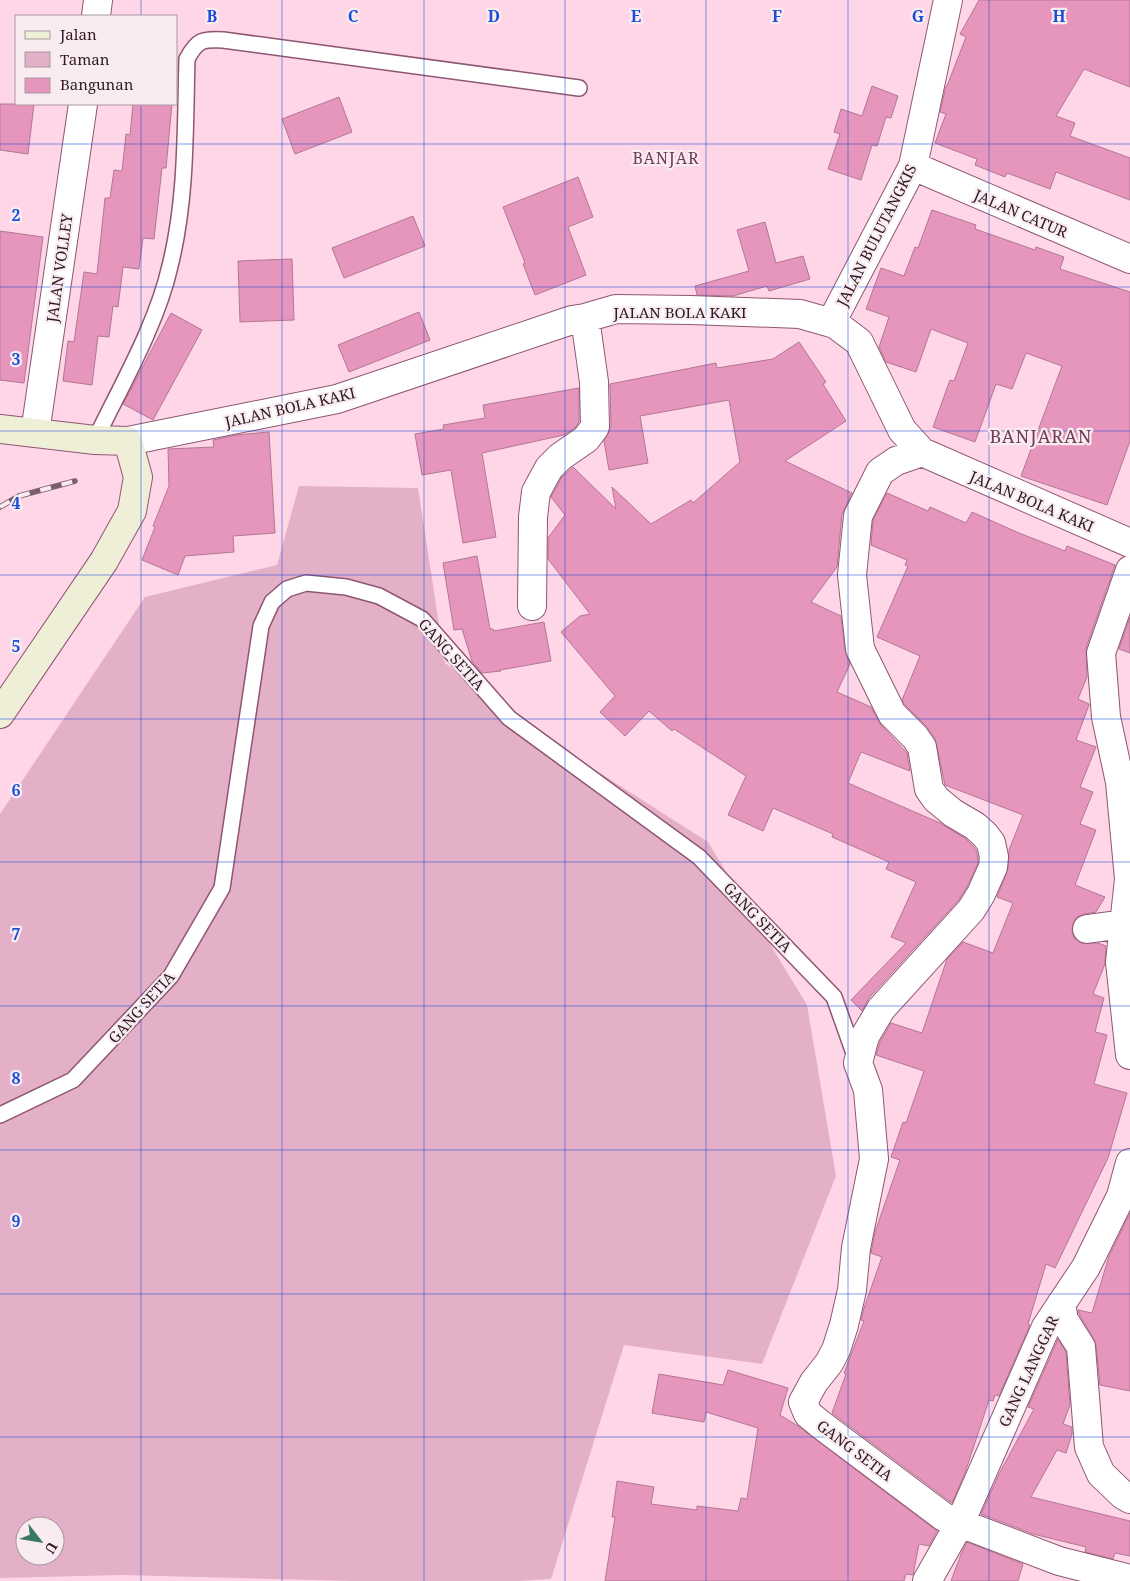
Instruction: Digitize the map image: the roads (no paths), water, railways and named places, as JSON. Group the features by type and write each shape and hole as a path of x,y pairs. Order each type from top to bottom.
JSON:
{"main road":[{"path":"0,429 128,442 138,478 132,511 104,561 0,714"}],"street":[{"path":"96,15 98,0"},
{"name":"JALAN BULUTANGKIS","path":"831,323 913,166 948,0"},
{"name":"JALAN VOLLEY","path":"35,433 83,105"},
{"name":"JALAN CATUR","path":"913,166 1130,259"},
{"name":"JALAN BOLA KAKI","path":"128,442 337,400 572,320 616,309 800,314 835,324 859,342 902,430 922,452 1129,538"},
{"path":"532,606 533,517 536,492 549,468 566,452 586,439 595,427 594,382 585,318"},
{"path":"858,1063 865,1036 881,1009 971,910 981,894 994,862 994,848 986,835 953,813 936,799 929,789 922,747 915,737 892,714 860,649 852,574 858,516 880,472 896,461 922,452"},
{"path":"1130,570 1101,653 1106,717 1120,782 1129,879 1120,962 1130,1055"},
{"path":"1086,929 1124,924"},
{"name":"GANG SETIA","path":"858,1063 868,1090 874,1159 856,1248 852,1290 844,1326 833,1357 810,1388 804,1402 808,1414 944,1517 1059,1561 1130,1579"},
{"name":"GANG LANGGAR","path":"927,1581 960,1523 1046,1327 1086,1267 1121,1196 1130,1163"},
{"path":"1061,1304 1064,1320 1081,1347 1088,1447 1102,1474 1130,1500"}],"lane":[{"path":"95,440 152,320 170,268 180,219 187,59 194,46 206,39 223,40 579,88"},
{"name":"GANG SETIA","path":"0,1115 73,1080 172,976 222,888 261,626 272,602 287,589 306,583 346,586 378,596 422,619 509,718 699,857 834,997 858,1063"}],"railway":[{"path":"0,507 19,496 75,481"}],"district":[{"name":"BANJAR","path":"666,158"},
{"name":"BANJARAN","path":"1041,436"}]}
